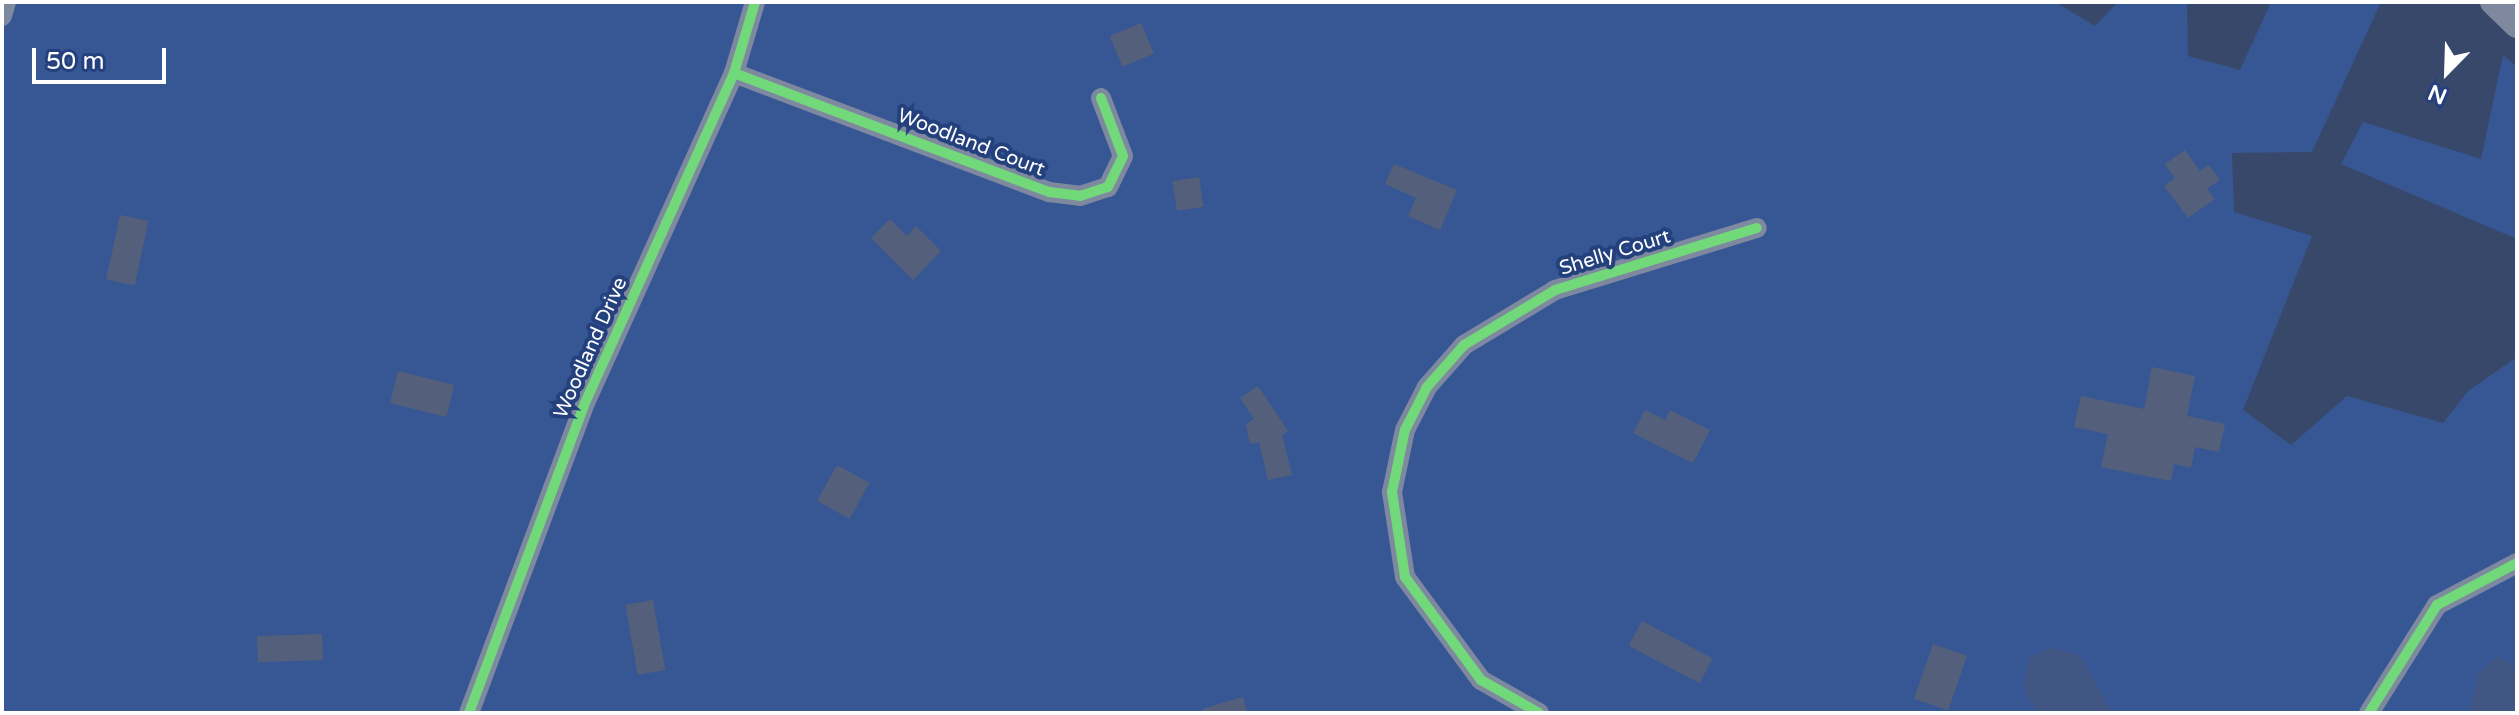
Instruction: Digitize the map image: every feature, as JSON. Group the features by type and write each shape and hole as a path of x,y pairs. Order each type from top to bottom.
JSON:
{"street":[{"path":"2,16 6,2"},
{"name":"Woodland Drive","path":"469,713 585,403 734,73 755,2"},
{"path":"2493,2 2517,25"},
{"name":"Woodland Court","path":"734,73 1049,192 1080,196 1108,187 1123,156 1101,98"},
{"name":"Shelly Court","path":"1539,713 1481,680 1405,577 1392,492 1405,430 1427,387 1464,345 1555,290 1757,228"},
{"path":"2369,713 2437,605 2517,563"}],"shaded area":[{"path":"2,2 2055,2 2095,26 2118,2 2187,2 2188,56 2240,70 2271,2 2381,2 2312,152 2232,153 2234,212 2312,236 2243,410 2291,445 2347,396 2443,423 2468,391 2517,357 2517,713 2,713"},
{"path":"2503,55 2517,67 2517,239 2341,164 2363,122 2481,159"},
{"path":"2051,648 2079,655 2113,713 2037,713 2023,687 2030,657"},
{"path":"2497,656 2517,668 2517,713 2470,713 2478,675"}],"building":[{"path":"1141,23 1154,53 1123,67 1110,36"},
{"path":"2185,150 2200,171 2209,165 2220,180 2207,189 2215,199 2188,218 2164,186 2175,178 2165,164"},
{"path":"1394,164 1457,190 1440,230 1408,216 1416,198 1385,184"},
{"path":"1199,177 1204,207 1177,211 1172,181"},
{"path":"120,215 148,221 135,286 106,280"},
{"path":"890,219 907,236 916,226 941,251 913,280 871,238"},
{"path":"2152,367 2195,376 2187,416 2225,424 2219,452 2195,447 2191,468 2174,464 2171,481 2101,467 2108,434 2074,427 2081,396 2144,409"},
{"path":"398,371 454,385 446,417 390,403"},
{"path":"1258,386 1288,431 1282,435 1292,475 1268,480 1259,442 1250,444 1246,424 1254,419 1240,398"},
{"path":"1645,410 1665,420 1670,410 1710,430 1693,463 1633,433"},
{"path":"837,465 869,483 849,519 817,501"},
{"path":"653,600 665,670 638,675 625,605"},
{"path":"1642,621 1713,659 1699,683 1629,646"},
{"path":"322,634 323,660 258,662 257,636"},
{"path":"1933,644 1967,656 1948,711 1914,699"},
{"path":"1243,697 1247,713 1203,713 1202,709"}],"cycle path":[{"path":"469,713 585,403 734,73 755,2"},
{"path":"734,73 1049,192 1080,196 1108,187 1123,156 1101,98"},
{"path":"1539,713 1481,680 1405,577 1392,492 1405,430 1427,387 1464,345 1555,290 1757,228"},
{"path":"2369,713 2437,605 2517,563"}]}
